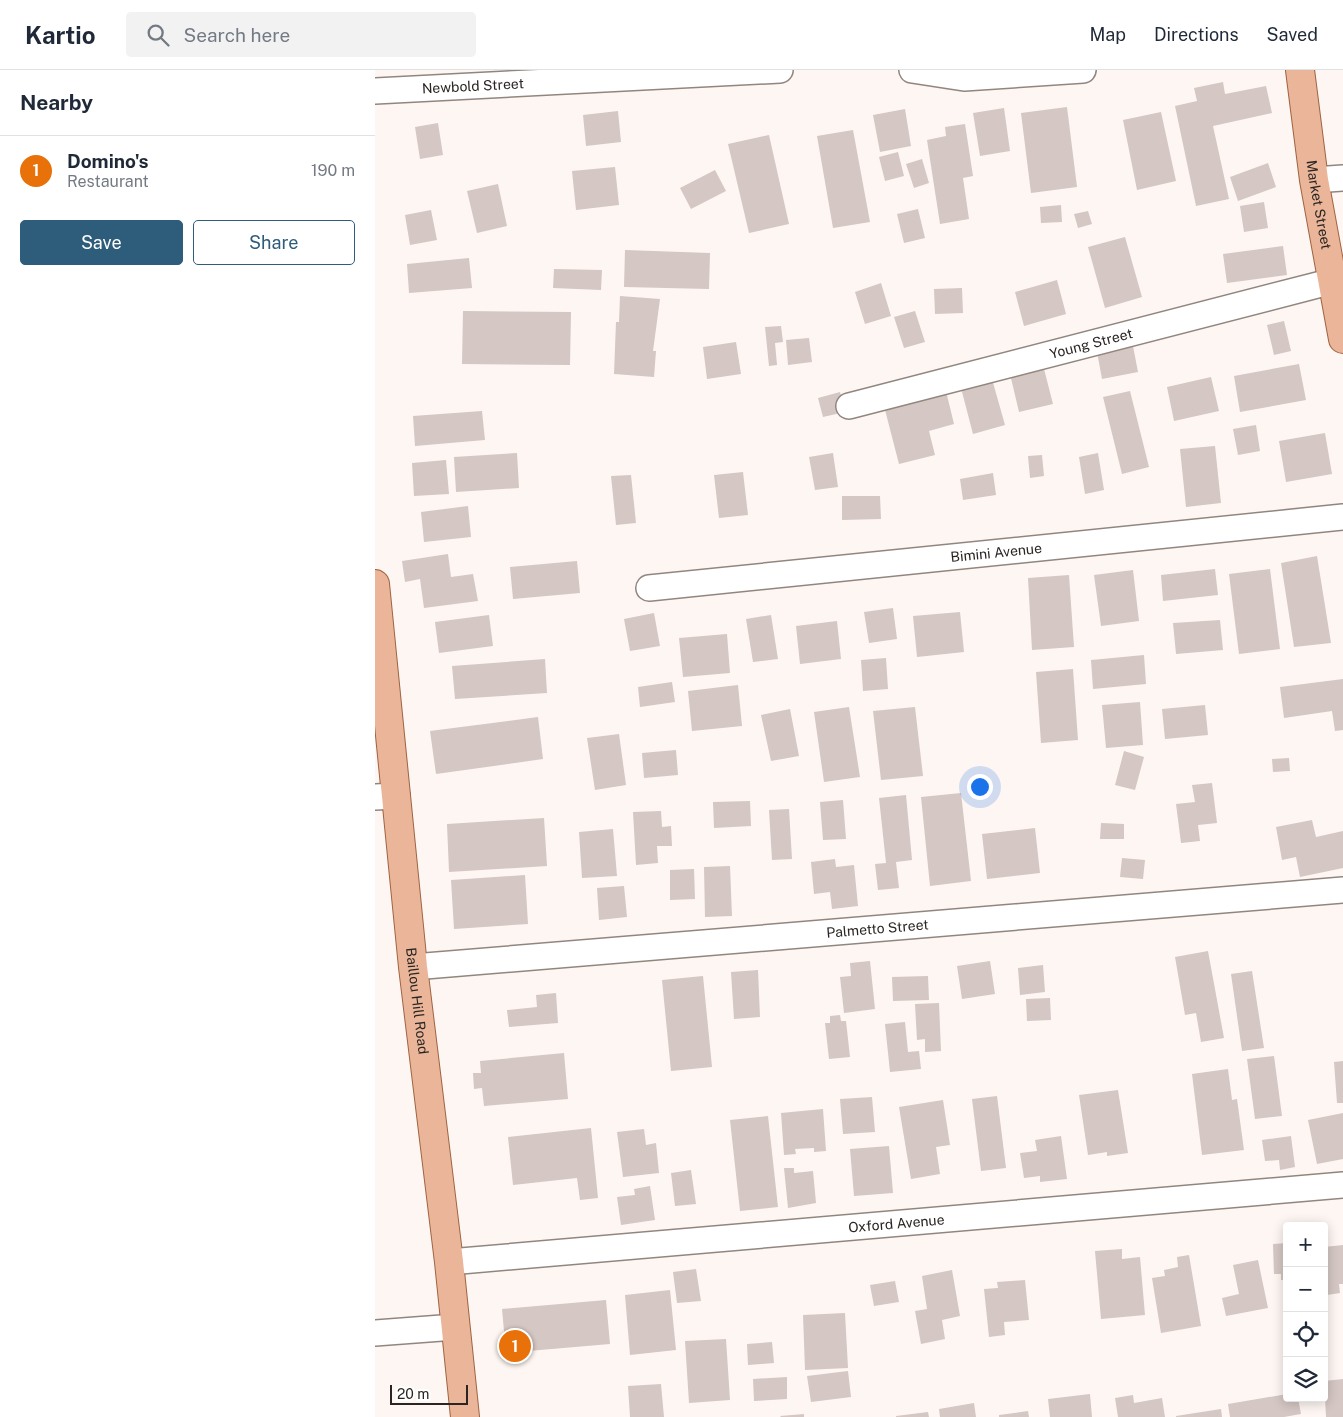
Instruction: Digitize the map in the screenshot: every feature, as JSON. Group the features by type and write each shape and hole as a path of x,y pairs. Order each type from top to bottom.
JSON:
{"main road":[{"name":"Market Street","path":"1300,70 1314,180 1343,339"},
{"name":"Baillou Hill Road","path":"375,584 386,796 413,967 449,1262 465,1417"}],"street":[{"name":"Newbold Street","path":"375,91 780,70"},
{"path":"912,70 963,78 1083,70"},
{"path":"1314,180 1343,178"},
{"name":"Young Street","path":"849,406 1333,281"},
{"name":"Bimini Avenue","path":"649,588 1343,517"},
{"name":"Palmetto Street","path":"413,967 1343,890"},
{"name":"Oxford Avenue","path":"449,1262 1343,1185"},
{"path":"375,1333 455,1327"}],"building":[{"path":"1223,82 1225,94 1266,86 1272,113 1213,126 1229,199 1196,206 1175,106 1197,101 1194,88"},
{"path":"1067,107 1077,187 1031,193 1021,113"},
{"path":"1004,108 1010,151 980,156 973,113"},
{"path":"905,109 911,146 880,152 873,115"},
{"path":"618,111 621,142 586,146 583,115"},
{"path":"1161,112 1176,181 1137,190 1123,120"},
{"path":"438,123 443,155 420,159 415,127"},
{"path":"965,124 973,176 963,178 969,219 940,224 927,140 946,136 945,127"},
{"path":"853,130 870,222 833,228 817,136"},
{"path":"769,135 789,224 749,233 728,144"},
{"path":"898,152 904,176 885,181 879,157"},
{"path":"922,159 929,183 914,188 906,164"},
{"path":"1268,163 1276,187 1238,201 1230,177"},
{"path":"615,167 619,205 576,210 572,171"},
{"path":"715,170 726,191 691,209 680,188"},
{"path":"498,184 507,226 477,233 467,191"},
{"path":"1264,202 1268,228 1244,232 1240,206"},
{"path":"1061,205 1062,222 1041,223 1040,207"},
{"path":"918,209 925,238 904,243 897,214"},
{"path":"431,210 437,240 410,245 405,215"},
{"path":"1088,211 1092,224 1078,228 1074,214"},
{"path":"1125,237 1142,297 1105,308 1088,247"},
{"path":"1283,246 1287,275 1227,283 1223,254"},
{"path":"625,250 710,253 709,289 624,287"},
{"path":"469,258 472,288 409,293 407,264"},
{"path":"554,269 602,270 601,290 553,288"},
{"path":"1057,280 1066,314 1024,326 1015,292"},
{"path":"881,283 891,316 865,324 855,292"},
{"path":"962,288 963,313 935,314 934,289"},
{"path":"620,296 660,299 653,351 656,351 654,377 614,374 616,322 619,322"},
{"path":"463,311 571,312 570,365 462,364"},
{"path":"915,311 925,342 904,348 894,317"},
{"path":"1284,321 1291,351 1274,355 1267,325"},
{"path":"781,326 783,342 775,343 777,365 769,366 765,327"},
{"path":"809,338 812,362 788,365 786,340"},
{"path":"736,342 741,374 707,379 703,347"},
{"path":"1133,346 1138,372 1102,379 1097,352"},
{"path":"1299,364 1306,400 1240,412 1234,376"},
{"path":"1043,365 1053,404 1019,412 1010,374"},
{"path":"1211,377 1219,411 1174,421 1167,387"},
{"path":"992,379 1005,425 973,434 961,388"},
{"path":"946,391 954,424 929,431 935,455 899,464 884,406"},
{"path":"1130,391 1149,467 1122,474 1103,397"},
{"path":"840,392 845,412 823,417 818,398"},
{"path":"482,411 485,440 415,446 413,416"},
{"path":"1256,425 1260,451 1238,455 1233,429"},
{"path":"1325,433 1332,474 1286,482 1279,441"},
{"path":"1215,446 1221,503 1186,507 1180,449"},
{"path":"517,453 519,488 456,492 454,457"},
{"path":"833,453 838,487 815,490 809,457"},
{"path":"1098,453 1104,490 1085,494 1079,457"},
{"path":"1042,455 1044,476 1030,478 1028,456"},
{"path":"446,460 449,494 414,496 412,463"},
{"path":"743,472 748,515 719,518 714,475"},
{"path":"993,473 996,495 963,500 960,479"},
{"path":"631,475 636,523 616,525 611,476"},
{"path":"842,496 880,496 881,519 842,520"},
{"path":"468,506 471,537 424,542 421,512"},
{"path":"448,554 451,577 473,574 478,601 424,608 420,579 405,582 402,561"},
{"path":"1317,556 1331,643 1294,647 1281,563"},
{"path":"577,561 580,593 513,599 510,567"},
{"path":"1215,569 1218,595 1163,601 1161,575"},
{"path":"1270,569 1280,649 1239,654 1229,574"},
{"path":"1133,570 1139,621 1101,626 1094,575"},
{"path":"1069,575 1074,647 1032,650 1028,578"},
{"path":"893,608 897,639 869,643 864,612"},
{"path":"960,612 964,652 917,657 913,616"},
{"path":"654,613 660,646 630,651 624,619"},
{"path":"489,615 493,646 439,653 435,622"},
{"path":"771,615 778,659 753,662 746,619"},
{"path":"1220,620 1223,650 1176,654 1173,623"},
{"path":"837,621 841,659 800,664 796,626"},
{"path":"727,634 730,673 683,677 679,638"},
{"path":"1144,655 1146,684 1093,689 1091,660"},
{"path":"886,658 888,689 863,691 861,660"},
{"path":"545,659 547,693 455,699 452,666"},
{"path":"1073,669 1078,740 1041,743 1036,672"},
{"path":"1343,679 1343,730 1335,731 1332,711 1284,718 1280,687"},
{"path":"672,682 675,702 640,707 638,687"},
{"path":"738,685 742,726 692,731 688,691"},
{"path":"1140,702 1143,745 1106,748 1102,705"},
{"path":"1205,705 1208,735 1165,739 1162,709"},
{"path":"849,707 860,777 824,782 814,712"},
{"path":"915,707 923,776 881,780 873,711"},
{"path":"790,709 799,756 771,761 761,715"},
{"path":"538,717 543,759 436,774 430,731"},
{"path":"619,734 626,785 595,790 587,738"},
{"path":"676,750 678,775 644,778 642,753"},
{"path":"1124,751 1144,757 1135,790 1115,785"},
{"path":"1289,758 1290,771 1273,772 1272,759"},
{"path":"1212,783 1217,823 1198,825 1200,841 1181,843 1176,804 1195,802 1192,785"},
{"path":"961,793 971,881 930,886 921,797"},
{"path":"906,795 912,860 896,862 899,888 878,890 875,864 886,863 879,798"},
{"path":"843,800 846,839 823,840 820,802"},
{"path":"750,801 751,826 714,828 713,802"},
{"path":"789,809 792,859 772,860 769,810"},
{"path":"661,811 662,827 671,826 672,846 657,846 658,863 636,865 633,812"},
{"path":"544,818 547,866 449,872 447,824"},
{"path":"1312,820 1316,837 1343,831 1343,868 1300,877 1296,857 1282,860 1276,827"},
{"path":"1101,823 1124,824 1124,839 1100,839"},
{"path":"1035,828 1040,873 987,879 982,834"},
{"path":"613,829 617,876 582,878 579,832"},
{"path":"1122,858 1145,860 1143,879 1120,877"},
{"path":"835,859 836,867 854,865 858,906 832,909 830,892 814,894 811,862"},
{"path":"730,866 732,916 705,917 704,867"},
{"path":"694,869 695,899 670,900 670,870"},
{"path":"525,875 528,924 454,929 451,880"},
{"path":"624,886 627,917 599,920 597,888"},
{"path":"1208,951 1224,1038 1201,1042 1196,1013 1185,1015 1175,957"},
{"path":"870,961 875,1009 844,1013 840,977 851,976 850,963"},
{"path":"990,961 995,994 962,999 957,966"},
{"path":"1043,965 1045,992 1020,995 1018,968"},
{"path":"758,970 760,1017 734,1019 731,972"},
{"path":"1252,971 1264,1048 1242,1051 1231,974"},
{"path":"703,976 712,1067 671,1071 662,980"},
{"path":"928,976 929,1000 893,1001 892,977"},
{"path":"556,993 558,1023 509,1027 507,1010 537,1007 536,995"},
{"path":"1050,998 1051,1020 1027,1021 1026,999"},
{"path":"939,1003 941,1051 925,1052 925,1039 917,1040 915,1004"},
{"path":"840,1015 841,1021 846,1021 850,1057 829,1059 825,1023 830,1023 830,1016"},
{"path":"905,1022 908,1052 919,1051 921,1069 890,1072 885,1024"},
{"path":"564,1053 568,1099 484,1106 482,1088 474,1089 473,1073 481,1073 480,1061"},
{"path":"1274,1056 1282,1116 1255,1119 1247,1059"},
{"path":"1343,1061 1343,1103 1337,1103 1334,1062"},
{"path":"1228,1069 1232,1100 1237,1099 1244,1150 1202,1155 1192,1074"},
{"path":"1118,1090 1128,1153 1107,1156 1107,1152 1088,1155 1079,1095"},
{"path":"997,1096 1006,1168 981,1171 972,1099"},
{"path":"872,1097 875,1132 843,1134 840,1099"},
{"path":"943,1100 950,1145 936,1147 940,1174 911,1179 899,1107"},
{"path":"823,1109 826,1151 814,1152 814,1148 795,1149 796,1154 784,1155 781,1113"},
{"path":"1343,1113 1343,1159 1317,1164 1308,1120"},
{"path":"768,1116 778,1207 740,1211 730,1120"},
{"path":"591,1128 598,1198 580,1200 577,1178 513,1185 508,1137"},
{"path":"644,1129 646,1145 656,1143 659,1173 623,1177 617,1132"},
{"path":"1061,1136 1067,1179 1040,1182 1040,1176 1024,1178 1020,1153 1037,1151 1035,1140"},
{"path":"1291,1136 1295,1167 1280,1170 1279,1160 1265,1161 1262,1140"},
{"path":"889,1146 893,1193 854,1196 850,1149"},
{"path":"784,1168 794,1168 794,1173 813,1171 816,1203 788,1208"},
{"path":"691,1170 696,1204 675,1206 671,1173"},
{"path":"650,1186 655,1220 621,1225 617,1197 635,1195 634,1189"},
{"path":"1283,1243 1283,1280 1281,1280 1281,1274 1274,1274 1273,1244"},
{"path":"1343,1245 1343,1284 1339,1284 1340,1293 1328,1295 1328,1267 1328,1247"},
{"path":"1122,1249 1122,1259 1140,1257 1145,1315 1101,1319 1095,1251"},
{"path":"1189,1255 1201,1326 1161,1333 1152,1278 1165,1276 1164,1270 1178,1267 1177,1257"},
{"path":"1258,1260 1268,1308 1226,1316 1222,1298 1239,1294 1233,1265"},
{"path":"696,1269 701,1301 677,1303 673,1272"},
{"path":"952,1270 960,1316 942,1320 945,1339 921,1344 915,1311 927,1309 922,1276"},
{"path":"1025,1280 1029,1320 1004,1322 1005,1335 989,1337 984,1289 998,1288 997,1282"},
{"path":"895,1281 899,1302 874,1306 870,1285"},
{"path":"670,1290 676,1350 630,1355 625,1295"},
{"path":"606,1300 610,1344 506,1353 502,1309"},
{"path":"845,1313 848,1368 805,1370 803,1315"},
{"path":"726,1339 730,1400 689,1403 685,1341"},
{"path":"772,1342 774,1363 748,1365 747,1344"},
{"path":"848,1371 851,1397 811,1402 807,1376"},
{"path":"787,1377 787,1399 754,1401 753,1379"},
{"path":"1343,1379 1343,1417 1326,1417 1325,1402 1328,1402 1328,1381"},
{"path":"661,1384 664,1417 630,1417 628,1386"},
{"path":"1090,1394 1092,1417 1050,1417 1048,1399"},
{"path":"1133,1395 1134,1403 1162,1398 1165,1417 1118,1417 1115,1398"},
{"path":"1283,1395 1283,1402 1299,1402 1301,1414 1284,1417 1230,1417 1228,1404"},
{"path":"974,1403 976,1417 940,1417 939,1409"},
{"path":"1221,1409 1222,1417 1176,1417 1176,1416"},
{"path":"1028,1411 1029,1417 999,1417 999,1415"},
{"path":"928,1412 929,1417 896,1417 896,1416"},
{"path":"804,1414 804,1417 780,1416"}],"place":[{"name":"Domino's","path":"515,1346"}]}
